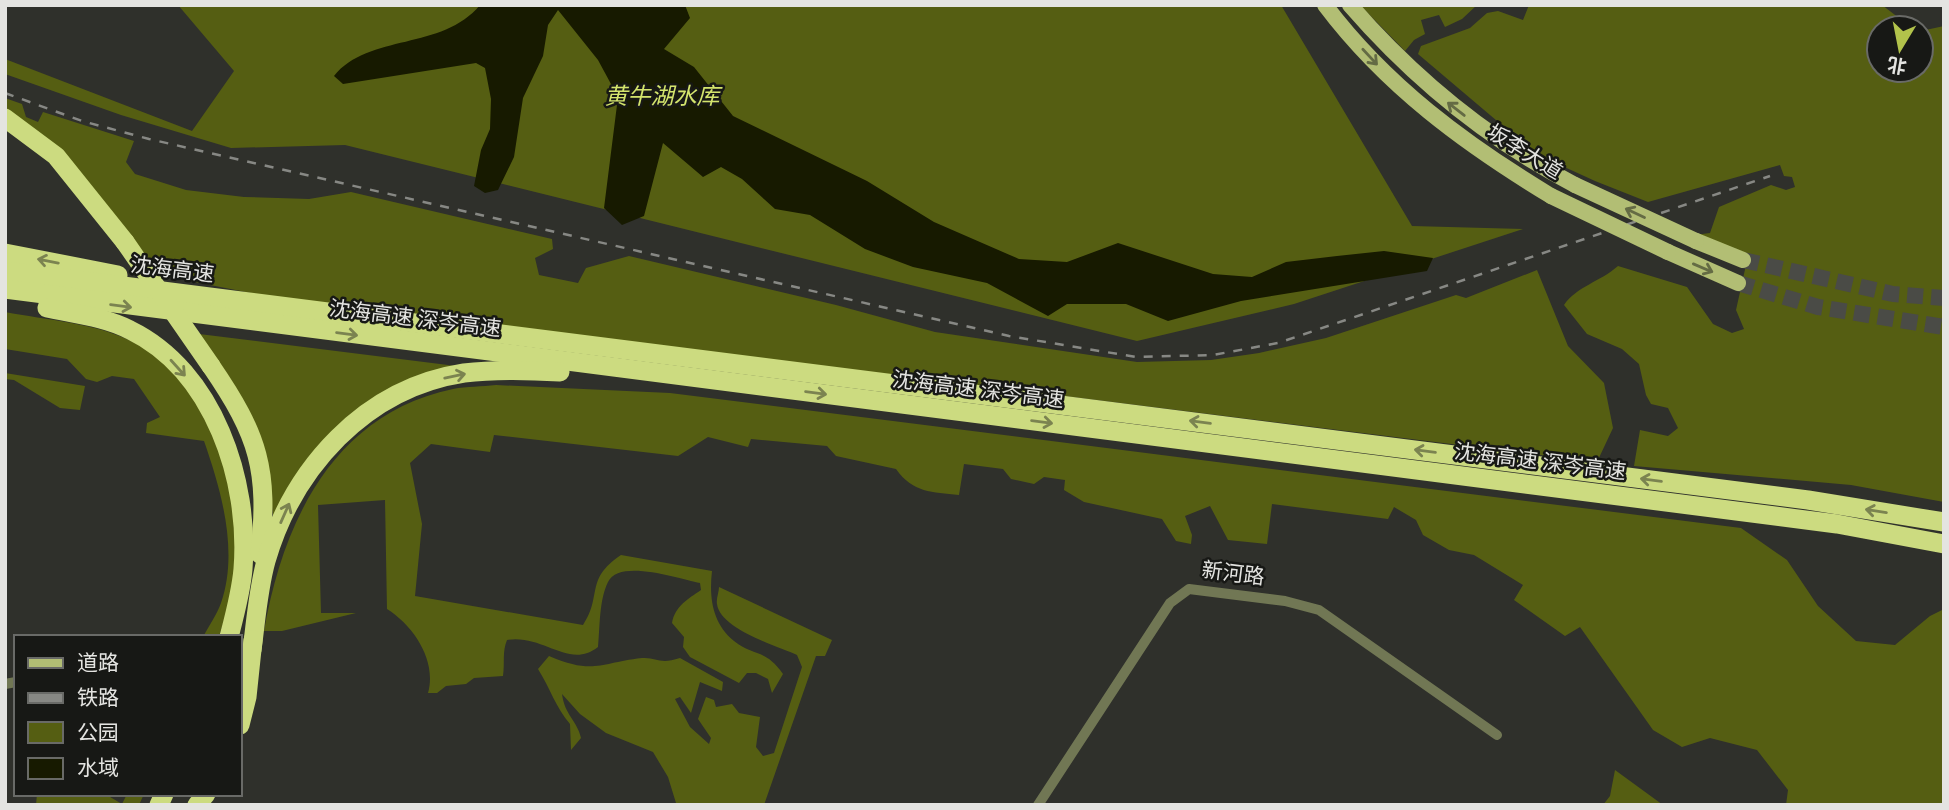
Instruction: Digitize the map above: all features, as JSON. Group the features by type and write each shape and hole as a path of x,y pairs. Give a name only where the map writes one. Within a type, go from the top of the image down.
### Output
{"highway":[{"path":"5,118 56,156 242,411 252,434 262,474 265,516 247,697 242,717"},
{"path":"5,127 51,162 120,242"},
{"path":"5,253 332,315"},
{"name":"沈海高速","path":"5,271 332,315"},
{"name":"沈海高速 深岑高速","path":"5,289 1837,524 1944,544"},
{"path":"5,298 95,318 130,330 169,358 201,397 224,442 242,510 243,566 230,635"},
{"name":"沈海高速 深岑高速","path":"332,315 1808,500 1944,522"},
{"path":"206,365 240,425 250,453 256,487 257,515 247,587 231,635"},
{"path":"252,650 266,561 292,497 314,463 349,426 395,397 441,379 489,371 583,373 789,390"}],"main road":[{"name":"坂李大道","path":"1325,5 1391,80 1477,150 1551,196 1738,283"},
{"name":"坂李大道","path":"1350,5 1436,94 1502,143 1575,186 1743,260"}],"street":[{"name":"新河路","path":"1038,805 1170,603 1189,589 1285,601 1319,610 1339,621 1497,735"}],"green space":[{"path":"178,5 1281,5 1412,226 1523,229 1294,304 1137,341 345,145 231,148 121,115 5,74 5,59 192,131 234,71"},
{"path":"1360,5 1477,5 1462,19 1445,27 1439,15 1421,20 1425,34 1414,40 1405,51"},
{"path":"1529,5 1882,5 1894,14 1865,14 1865,84 1935,84 1935,28 1944,26 1944,502 1851,485 1634,466 1640,430 1668,436 1678,428 1668,408 1651,404 1646,395 1639,364 1622,349 1587,334 1564,305 1575,293 1618,266 1687,287 1713,324 1732,333 1744,329 1736,310 1748,256 1694,235 1710,233 1719,207 1771,185 1786,190 1795,187 1792,177 1784,176 1780,165 1648,202 1536,154 1418,54 1421,46 1470,28 1487,13 1498,11 1523,20"},
{"path":"5,98 22,104 26,117 38,122 43,112 134,141 126,162 135,174 186,190 244,197 309,199 351,192 552,239 553,249 535,258 539,275 578,283 586,268 629,256 836,305 935,332 1137,362 1211,360 1259,353 1326,338 1456,295 1466,298 1537,270 1568,346 1604,383 1613,428 1597,462 282,299 149,273 96,198 5,115"},
{"path":"5,312 72,323 105,331 135,343 159,359 180,380 198,405 212,432 223,460 236,519 237,570 220,635 204,635 221,603 226,583 228,542 222,500 204,441 146,433 147,423 160,417 134,379 112,376 97,382 86,379 67,359 5,349"},
{"path":"191,333 472,368 379,400 274,524 267,463"},
{"path":"5,373 85,386 80,410 60,408 14,380 5,379"},
{"path":"496,385 670,393 1741,528 1787,560 1818,606 1856,641 1895,645 1930,616 1944,609 1944,805 1786,805 1788,790 1757,750 1710,738 1682,747 1653,730 1580,627 1565,636 1514,600 1523,585 1474,555 1449,550 1423,535 1416,520 1394,507 1388,519 1272,504 1267,544 1228,540 1210,506 1185,516 1192,535 1191,544 1176,541 1162,519 1084,502 1064,490 1065,480 1044,477 1034,484 1011,479 1003,469 964,464 959,495 940,493 916,487 896,469 836,456 827,446 751,439 748,447 708,437 678,456 494,435 490,452 431,444 410,463 422,524 415,596 583,625 602,572 621,555 712,571 712,600 721,626 734,641 771,660 783,674 772,693 768,679 756,673 747,673 739,683 690,657 683,647 684,637 672,623 683,604 701,590 700,583 651,572 624,571 614,575 605,589 598,647 577,655 533,642 507,640 503,676 474,678 466,684 446,686 437,693 428,693 429,669 421,645 406,625 387,609 385,500 318,505 321,613 356,613 282,631 264,631 285,551 301,513 321,478 345,448 376,422 411,402 453,389"},
{"path":"719,587 832,640 825,656 816,656 764,805 669,805 676,803 668,777 653,752 606,733 580,714 562,694 581,738 571,750 570,724 538,669 549,656 587,666 642,658 667,661 680,658 723,682 722,691 700,682 691,713 680,697 675,699 690,727 709,744 711,738 698,719 706,697 714,700 716,707 732,704 739,713 760,717 756,747 763,756 774,753 802,667 797,655 751,636 728,621 720,613 717,604"},
{"path":"1615,770 1663,805 1603,805 1610,796"},
{"path":"37,796 108,796 122,804 126,796 143,796 139,805 36,805"}],"water":[{"name":"黄牛湖水库","path":"480,5 685,5 690,18 664,49 694,67 733,116 867,181 934,222 1019,259 1067,262 1118,243 1213,274 1252,277 1286,262 1384,251 1433,258 1427,271 1241,301 1168,321 1126,304 1067,304 1048,316 987,283 913,267 865,249 810,215 775,209 742,179 721,167 703,177 663,143 644,216 622,225 604,208 618,97 598,60 558,10 548,25 543,56 523,98 514,157 498,190 485,193 474,186 481,150 490,129 491,99 485,68 476,63 343,84 334,76 349,62 366,53 446,29 464,19"}],"tunnel":[{"path":"1743,260 1893,294 1944,298"},
{"path":"1738,283 1818,307 1944,327"}],"railway":[{"path":"5,93 82,121 149,139 1009,336 1136,357 1213,355 1278,343 1770,176"}]}
